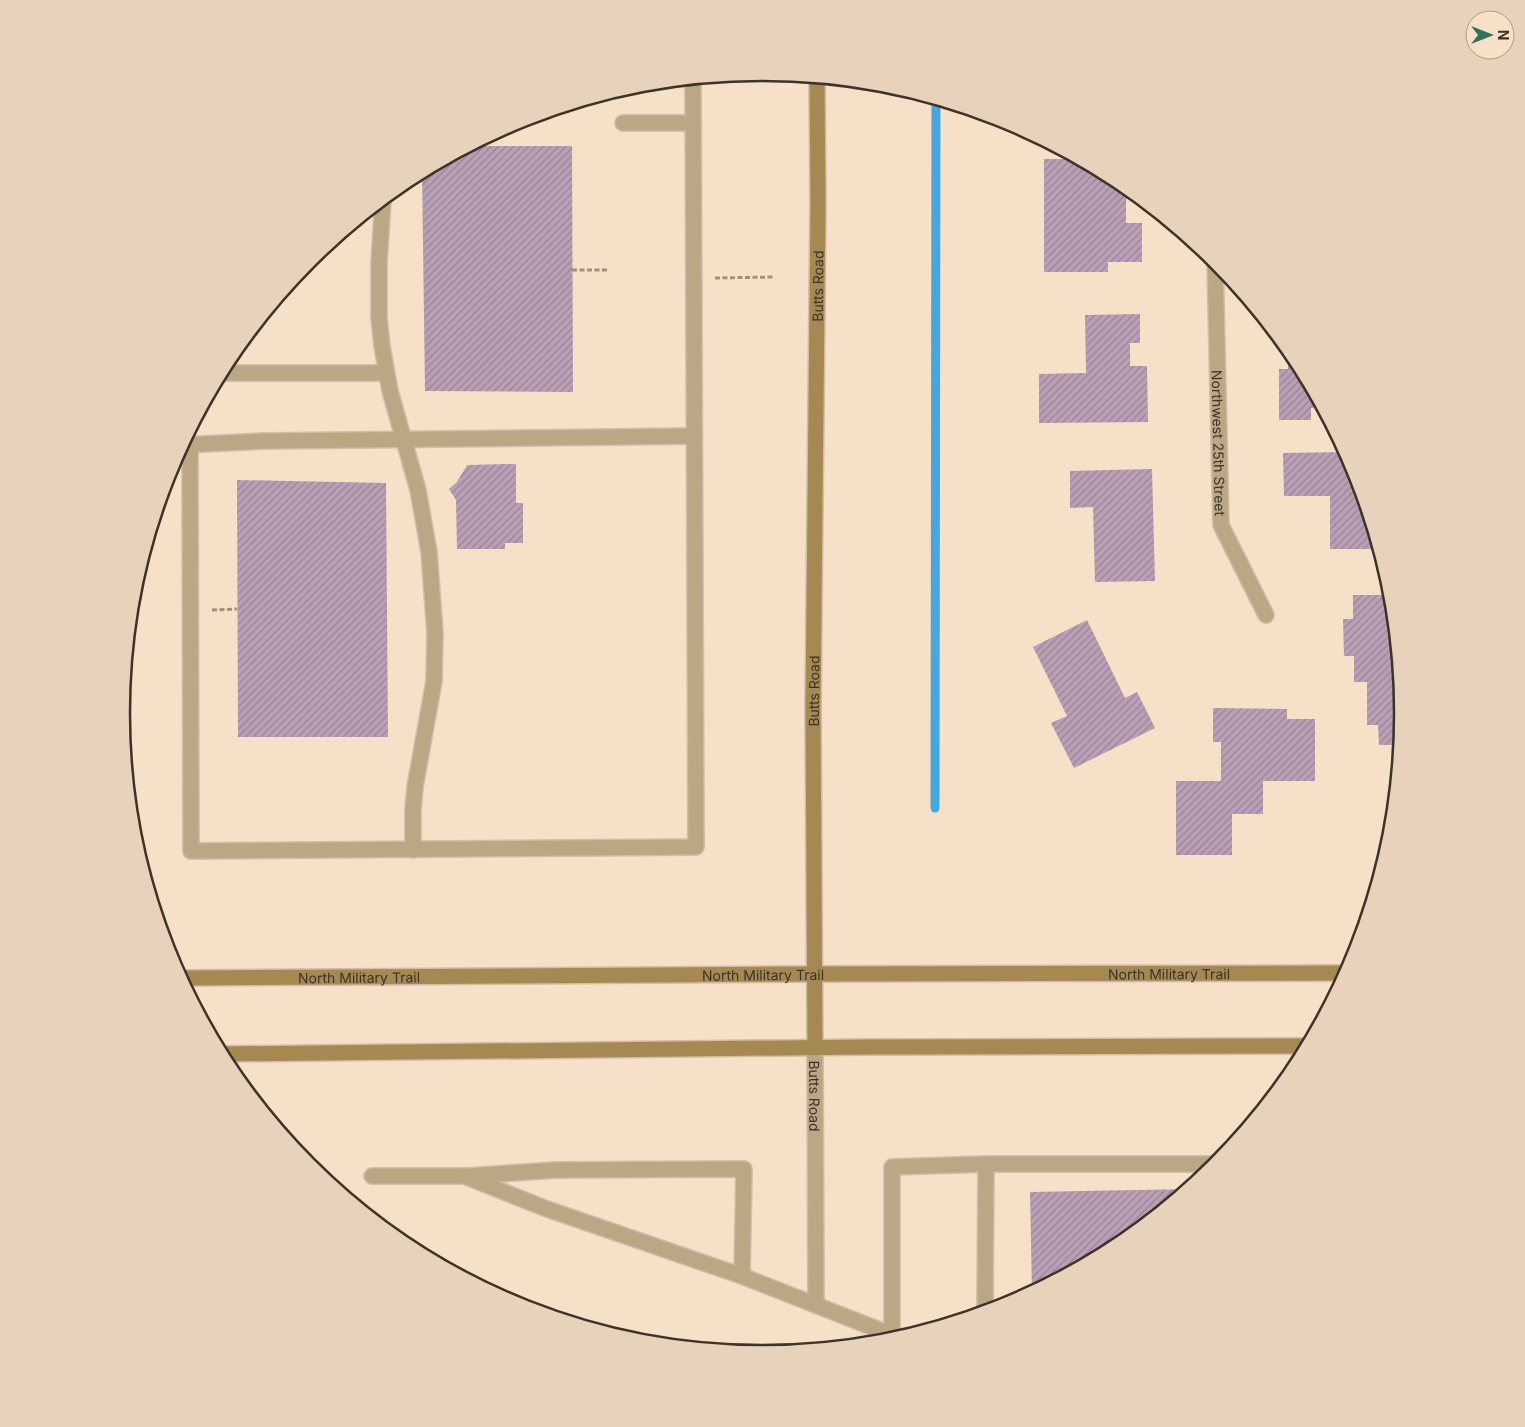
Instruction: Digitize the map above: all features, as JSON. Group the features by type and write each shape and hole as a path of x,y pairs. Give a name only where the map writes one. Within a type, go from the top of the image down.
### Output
{"main road":[{"name":"Butts Road","path":"815,1047 813,698 818,204 817,84"},
{"name":"North Military Trail","path":"188,978 1339,973"},
{"path":"230,1054 815,1047 1300,1046"}],"street":[{"path":"186,454 191,851 696,848 693,86"},
{"path":"623,124 693,124"},
{"path":"382,209 379,318 386,373 418,490 429,552 435,633 434,681 415,787 413,850"},
{"name":"Northwest 25th Street","path":"1215,272 1221,525 1266,615"},
{"path":"230,373 386,373"},
{"path":"190,445 264,441 694,436"},
{"name":"Butts Road","path":"815,1047 816,1305"},
{"path":"985,1305 986,1164"},
{"path":"896,1332 892,1166 1207,1164"},
{"path":"372,1176 464,1176 556,1170 744,1169 742,1276"},
{"path":"464,1176 546,1209 742,1276 888,1334"}],"path":[{"path":"572,270 608,270"},
{"path":"707,278 774,278"}],"building":[{"path":"483,146 572,146 573,392 425,391 422,181"},
{"path":"1044,159 1066,159 1129,199 1126,199 1126,223 1142,223 1142,262 1108,262 1108,272 1044,272"},
{"path":"1140,314 1140,343 1130,343 1130,366 1147,366 1148,422 1039,423 1039,374 1086,373 1085,315"},
{"path":"1288,362 1316,408 1311,408 1311,420 1279,420 1279,369 1288,369"},
{"path":"1338,452 1361,510 1373,549 1330,549 1330,496 1284,496 1283,453"},
{"path":"516,464 516,503 523,503 523,543 505,543 505,549 457,549 456,500 449,489 457,482 467,465"},
{"path":"1152,469 1155,581 1095,582 1093,507 1070,508 1070,471"},
{"path":"237,480 386,483 388,737 238,737"},
{"path":"1353,595 1384,595 1393,672 1395,714 1393,745 1379,745 1378,725 1367,725 1367,682 1354,682 1354,656 1344,656 1343,619 1353,619"},
{"path":"1087,620 1125,698 1137,692 1155,728 1074,768 1051,723 1067,716 1033,647"},
{"path":"1213,708 1287,709 1287,719 1315,719 1315,781 1263,781 1263,814 1232,814 1232,855 1176,855 1176,781 1221,781 1221,742 1213,742"},
{"path":"1179,1189 1114,1239 1079,1261 1032,1286 1030,1192"}],"waterway":[{"path":"935,808 936,106"}]}
